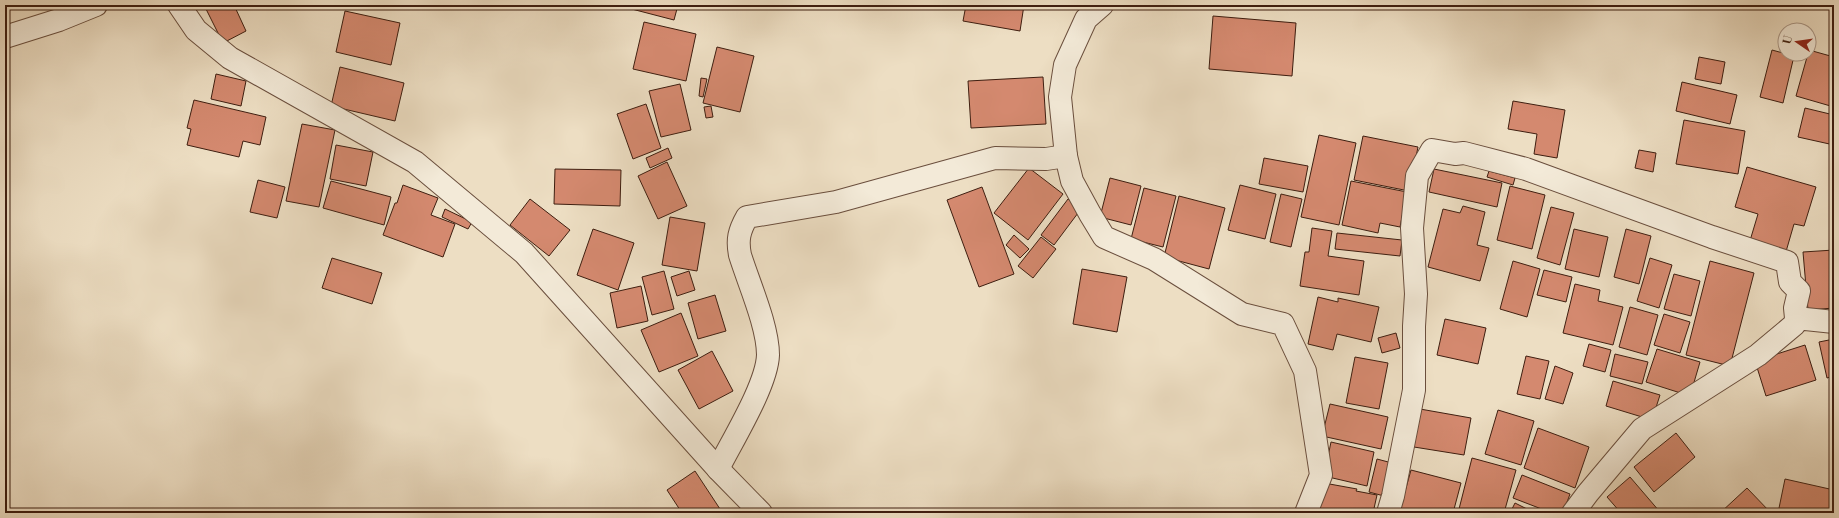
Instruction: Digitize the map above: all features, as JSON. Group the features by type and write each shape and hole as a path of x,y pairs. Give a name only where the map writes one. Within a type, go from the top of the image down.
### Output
{"street":[{"path":"5,37 60,20 96,5"},
{"path":"179,5 196,30 230,58 416,162 524,253 718,469 761,513"},
{"path":"1102,5 1086,20 1065,65 1060,97 1066,156 1072,181 1104,236 1154,259 1242,314 1283,324 1305,370 1321,475 1306,513"},
{"path":"1388,513 1393,496 1414,390 1414,326 1416,294 1412,228 1417,176 1432,150 1455,154 1464,153 1526,170 1712,237 1787,262 1790,282 1799,292 1795,308 1795,324 1758,355 1642,429 1588,492 1573,513"},
{"path":"718,469 755,398 768,356 766,339 737,241 740,229 747,217 836,202 995,158 1046,159 1066,156"},
{"path":"1796,318 1834,322"}],"building":[{"path":"204,5 234,5 246,31 223,43"},
{"path":"625,5 678,5 674,20 624,7"},
{"path":"966,5 1024,5 1020,31 963,21"},
{"path":"345,11 400,23 391,65 336,52"},
{"path":"1213,16 1296,23 1292,76 1209,69"},
{"path":"644,22 696,34 686,81 633,69"},
{"path":"717,47 754,56 740,112 703,103"},
{"path":"1772,50 1777,51 1777,62 1793,62 1783,103 1760,97"},
{"path":"1817,52 1834,57 1834,107 1796,96 1806,62 1817,62"},
{"path":"1699,57 1725,62 1721,84 1695,79"},
{"path":"340,67 404,83 395,121 331,106"},
{"path":"216,74 246,81 241,106 211,99"},
{"path":"1043,77 1046,124 971,128 968,81"},
{"path":"701,78 707,79 703,97 699,96"},
{"path":"1682,82 1737,95 1730,124 1676,111"},
{"path":"680,84 691,130 661,137 649,91"},
{"path":"194,100 266,117 260,145 243,141 239,157 187,145 191,129 187,128"},
{"path":"1513,101 1565,110 1557,158 1534,154 1537,134 1508,129"},
{"path":"646,104 661,148 633,159 617,114"},
{"path":"711,106 713,117 706,118 704,107"},
{"path":"1805,108 1834,115 1834,145 1798,137"},
{"path":"1684,120 1745,131 1738,174 1676,164"},
{"path":"302,124 335,130 319,207 286,201"},
{"path":"1319,135 1356,143 1339,225 1301,217"},
{"path":"1363,136 1418,147 1409,191 1354,180"},
{"path":"336,145 373,152 366,186 330,179"},
{"path":"668,148 672,158 650,168 646,158"},
{"path":"1639,150 1656,153 1653,172 1635,168"},
{"path":"1264,158 1308,166 1303,192 1259,184"},
{"path":"667,162 687,206 658,219 638,176"},
{"path":"1747,167 1816,187 1804,226 1794,224 1785,255 1749,244 1758,214 1735,207"},
{"path":"1029,168 1063,194 1028,240 994,213"},
{"path":"555,169 621,170 620,206 554,204"},
{"path":"1434,169 1502,183 1497,207 1429,192"},
{"path":"1489,171 1515,178 1513,185 1487,177"},
{"path":"1110,178 1141,186 1131,225 1100,217"},
{"path":"258,180 285,187 277,218 250,212"},
{"path":"331,181 391,197 384,225 323,208"},
{"path":"1351,181 1407,192 1400,227 1380,223 1378,233 1342,225"},
{"path":"403,185 438,198 431,215 455,224 443,257 383,235"},
{"path":"1240,185 1276,194 1265,239 1228,230"},
{"path":"1510,186 1545,195 1532,249 1497,240"},
{"path":"982,187 1014,274 979,287 947,200"},
{"path":"1144,188 1176,196 1163,247 1131,239"},
{"path":"1281,194 1302,199 1291,247 1270,242"},
{"path":"1179,196 1225,208 1209,269 1164,257"},
{"path":"530,199 570,230 549,256 510,225"},
{"path":"1068,199 1081,209 1054,245 1041,235"},
{"path":"1463,206 1485,212 1477,245 1489,248 1480,281 1428,267 1443,209 1460,213"},
{"path":"1551,207 1574,213 1560,265 1537,258"},
{"path":"445,209 472,222 468,229 442,217"},
{"path":"670,217 705,223 697,271 662,265"},
{"path":"1312,228 1332,231 1328,256 1364,261 1359,295 1300,286 1305,252 1309,252"},
{"path":"593,229 634,243 618,290 577,275"},
{"path":"1574,229 1608,237 1599,277 1565,269"},
{"path":"1626,229 1651,236 1639,284 1614,277"},
{"path":"1337,233 1402,240 1400,256 1335,249"},
{"path":"1014,235 1029,249 1020,258 1006,245"},
{"path":"1041,237 1056,249 1033,278 1018,266"},
{"path":"1834,250 1834,308 1808,310 1803,252"},
{"path":"332,258 382,273 372,304 322,288"},
{"path":"1650,258 1672,265 1659,308 1637,301"},
{"path":"1513,261 1540,269 1527,317 1500,309"},
{"path":"1710,261 1754,273 1730,366 1686,355"},
{"path":"1082,269 1127,277 1117,332 1073,324"},
{"path":"1544,270 1572,277 1566,302 1537,295"},
{"path":"664,271 674,309 652,315 642,277"},
{"path":"689,271 695,290 677,296 671,277"},
{"path":"1674,274 1700,281 1691,316 1664,309"},
{"path":"1575,284 1600,290 1598,301 1623,307 1613,345 1563,333"},
{"path":"641,286 648,321 617,328 610,293"},
{"path":"715,295 726,331 698,339 688,303"},
{"path":"1318,297 1338,302 1338,298 1379,307 1371,342 1337,334 1333,350 1308,344"},
{"path":"1630,307 1658,315 1647,355 1619,347"},
{"path":"681,313 698,356 659,372 641,330"},
{"path":"1664,314 1690,322 1680,353 1654,345"},
{"path":"1445,319 1486,328 1478,364 1437,355"},
{"path":"1396,333 1400,348 1382,353 1378,338"},
{"path":"1834,339 1834,376 1827,378 1819,342"},
{"path":"1589,344 1611,350 1605,372 1583,366"},
{"path":"1805,345 1816,380 1766,396 1755,361"},
{"path":"1657,349 1700,362 1690,396 1646,382"},
{"path":"712,351 733,391 699,409 678,370"},
{"path":"1615,354 1648,362 1642,384 1610,376"},
{"path":"1526,356 1549,361 1540,399 1517,394"},
{"path":"1355,357 1388,363 1379,409 1346,403"},
{"path":"1555,366 1573,373 1563,404 1545,399"},
{"path":"1613,381 1660,395 1652,420 1606,406"},
{"path":"1330,404 1388,417 1381,449 1322,436"},
{"path":"1420,409 1471,418 1464,455 1414,447"},
{"path":"1498,410 1534,421 1521,465 1485,454"},
{"path":"1538,428 1589,447 1575,488 1524,468"},
{"path":"1676,433 1695,457 1654,492 1634,467"},
{"path":"1331,442 1374,452 1367,486 1324,476"},
{"path":"1472,458 1516,470 1504,513 1458,513"},
{"path":"1377,459 1392,463 1384,496 1369,492"},
{"path":"1411,470 1461,483 1453,513 1399,513"},
{"path":"695,471 720,509 714,513 682,513 667,490"},
{"path":"1522,475 1570,494 1563,513 1552,513 1513,498"},
{"path":"1630,477 1660,512 1621,513 1607,497"},
{"path":"1785,479 1834,490 1834,513 1778,513"},
{"path":"1324,483 1357,489 1356,491 1377,495 1373,513 1318,513"},
{"path":"1747,488 1771,513 1720,513"},
{"path":"1515,503 1535,513 1510,513"}]}
